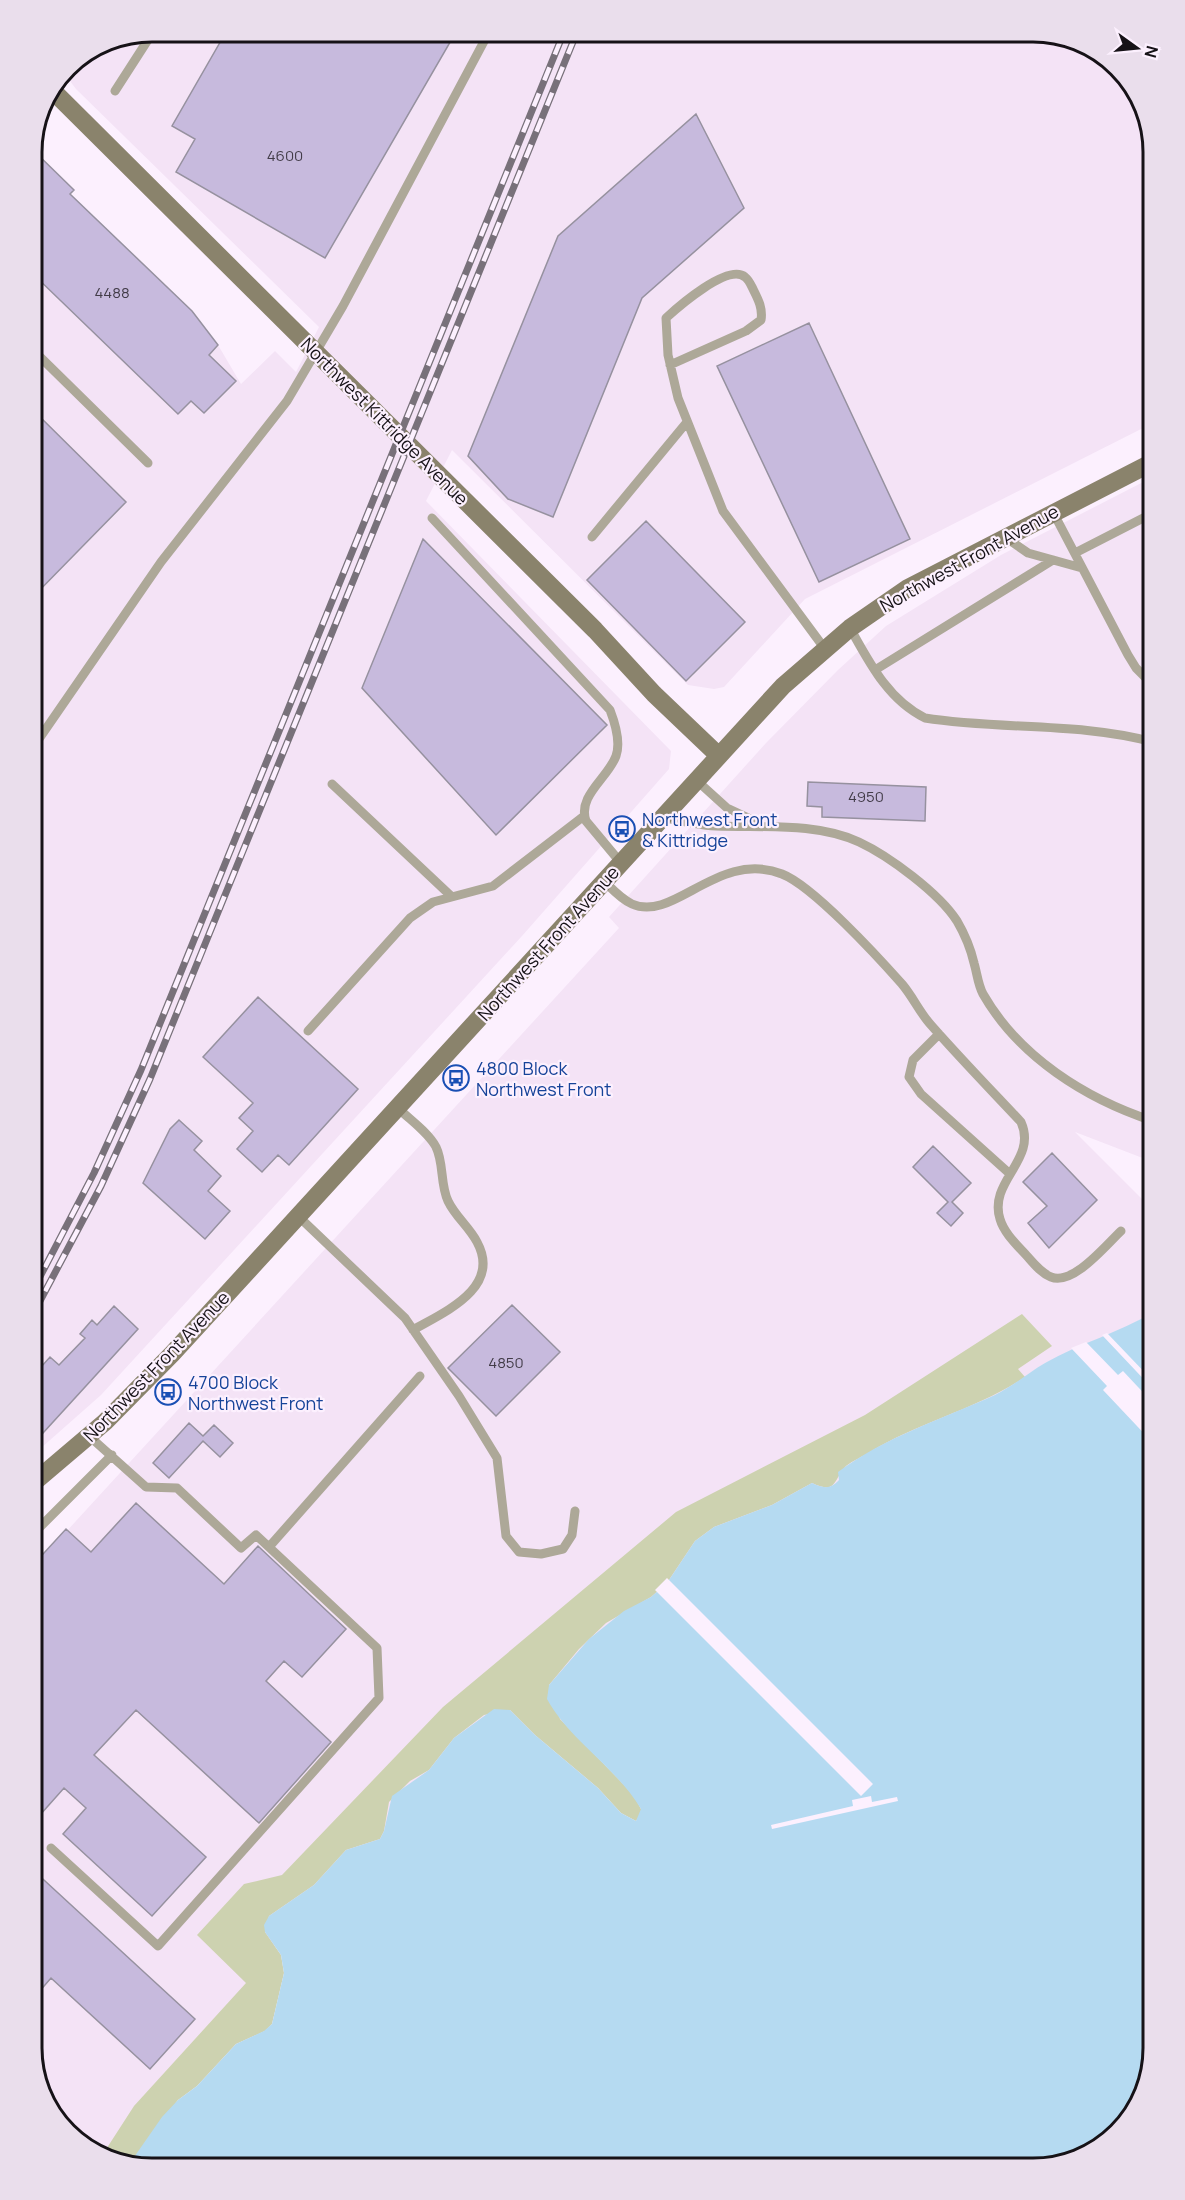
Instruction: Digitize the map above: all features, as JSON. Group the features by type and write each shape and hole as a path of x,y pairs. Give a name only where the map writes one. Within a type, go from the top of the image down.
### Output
{"main road":[{"name":"Northwest Kittridge Avenue","path":"58,96 595,630 654,694 718,755"},
{"name":"Northwest Front Avenue","path":"42,1476 89,1436 166,1361 761,707 850,628 908,588 1005,536 1143,467"}],"lane":[{"path":"115,91 147,42"},
{"path":"42,735 161,562 287,401 343,306 484,42"},
{"path":"669,365 746,331 761,320 760,303 746,278 740,275 729,276 695,292 666,318 669,365 687,422 723,511 825,649"},
{"path":"42,359 148,463"},
{"path":"592,537 687,422"},
{"path":"1053,512 1128,655 1143,675"},
{"path":"432,518 610,710 615,725 616,757 586,800 584,816 585,821 621,862"},
{"path":"1075,553 1143,519"},
{"path":"1005,536 1021,550 1082,568"},
{"path":"875,670 1053,560"},
{"path":"850,628 893,696 907,710 924,718 1073,729 1127,735 1143,739"},
{"path":"696,780 727,808 746,819 771,826"},
{"path":"332,784 451,896"},
{"path":"308,1031 410,918 433,902 493,885 584,816"},
{"path":"661,817 715,826 799,827 856,841 889,858 918,882 956,921 974,960 982,992 1034,1056 1068,1081 1094,1096 1143,1116"},
{"path":"604,881 631,904 648,908 671,902 703,883 737,870 768,870 791,878 813,895 903,985 939,1034 1021,1122 1026,1133 1022,1158 1010,1174 997,1203 1000,1221 1025,1254 1053,1278 1064,1278 1075,1273 1121,1231"},
{"path":"939,1034 913,1059 909,1077 921,1094 1010,1174"},
{"path":"398,1108 437,1148 442,1186 449,1203 471,1231 484,1263 479,1282 469,1296 413,1330"},
{"path":"298,1216 405,1318 459,1395 497,1458 506,1536 519,1552 541,1554 563,1549 572,1535 575,1511"},
{"path":"269,1547 420,1376"},
{"path":"51,1848 158,1946 380,1698 378,1648 256,1535 241,1548 177,1488 146,1487 89,1436"},
{"path":"42,1525 112,1455"}],"shaded area":[{"path":"145,42 1040,42 1082,53 1105,69 1107,78 1114,78 1128,97 1135,110 1141,131 1143,152 1143,428 805,599 724,687 714,689 688,685 452,450 426,501 671,751 669,769 522,936 101,1395 42,1447 42,159 74,190 70,194 192,311 218,345 241,384 275,351 296,372 319,327 76,89 69,80 74,74 110,50"},
{"path":"1143,482 1143,1158 1075,1132 1143,1200 1143,1318 1126,1328 1045,1363 1013,1385 275,1944 134,2156 110,2150 97,2143 74,2126 57,2103 50,2090 43,2062 42,1558 619,928 609,917 766,743 838,670 886,626 1001,555"}],"green space":[{"path":"1022,1314 1052,1346 1018,1369 1025,1377 988,1398 908,1432 855,1460 846,1466 830,1487 812,1483 772,1505 714,1527 695,1541 667,1583 651,1597 606,1623 579,1649 549,1685 560,1719 633,1794 641,1809 641,1814 636,1821 621,1813 598,1788 535,1735 510,1710 484,1715 454,1738 429,1770 410,1781 389,1802 384,1831 380,1839 346,1850 314,1885 269,1916 265,1932 281,1955 284,1973 272,2024 265,2031 236,2044 197,2086 178,2100 135,2157 107,2148 134,2106 246,1983 197,1935 244,1884 282,1875 443,1707 676,1512 865,1415"}],"water":[{"path":"1143,1317 1143,2048 1139,2076 1132,2097 1111,2126 1075,2150 1054,2156 1033,2158 135,2157 162,2117 178,2100 197,2086 236,2044 264,2031 272,2024 284,1973 281,1955 265,1932 264,1925 269,1916 314,1885 346,1850 380,1839 392,1796 429,1770 454,1738 494,1709 510,1710 535,1735 598,1788 621,1813 636,1821 641,1809 631,1794 568,1728 547,1699 549,1685 589,1639 624,1611 651,1597 667,1583 695,1541 714,1527 772,1505 812,1483 829,1487 839,1480 838,1472 875,1449 914,1429 995,1395 1058,1356"}],"pier":[{"path":"1107,1333 1143,1371 1143,1378 1102,1335"},
{"path":"1086,1342 1118,1375 1123,1371 1143,1392 1143,1432 1103,1390 1107,1386 1071,1348"},
{"path":"667,1578 873,1784 861,1796 655,1590"},
{"path":"871,1796 872,1802 897,1797 898,1801 772,1829 771,1825 853,1806 852,1800"}],"building":[{"path":"220,42 450,42 325,258 176,172 195,139 172,126"},
{"path":"696,114 744,208 642,298 553,517 508,499 468,456 558,236"},
{"path":"42,159 74,190 70,194 192,311 218,345 209,355 236,381 204,413 191,401 178,414 42,283"},
{"path":"809,323 910,539 819,582 717,366"},
{"path":"42,419 126,502 42,588"},
{"path":"646,521 745,622 686,681 587,580"},
{"path":"423,539 607,725 496,835 362,688"},
{"path":"808,782 926,787 925,821 822,817 822,807 807,806"},
{"path":"258,997 358,1089 289,1165 278,1155 262,1172 237,1149 253,1131 239,1118 253,1103 203,1057"},
{"path":"179,1120 202,1141 194,1150 221,1176 208,1191 230,1211 205,1239 143,1183 170,1129"},
{"path":"933,1146 971,1183 952,1202 963,1213 951,1226 937,1213 948,1202 913,1167"},
{"path":"1052,1153 1097,1200 1049,1248 1028,1223 1047,1206 1023,1182"},
{"path":"512,1305 560,1352 496,1416 448,1368"},
{"path":"114,1306 138,1329 42,1434 42,1366 50,1357 59,1365 85,1338 80,1334 92,1320 97,1325"},
{"path":"189,1423 203,1436 214,1425 233,1443 220,1457 203,1441 169,1478 153,1463"},
{"path":"136,1503 224,1584 258,1546 346,1629 302,1677 284,1661 266,1681 331,1742 259,1823 136,1710 94,1755 206,1857 152,1916 63,1834 86,1808 64,1788 42,1813 42,1555 66,1529 91,1552"},
{"path":"42,1878 195,2019 150,2069 51,1978 42,1988"}],"railway":[{"path":"42,1273 94,1173 141,1070 560,42"},
{"path":"42,1297 101,1186 150,1079 573,42"}],"place":[{"name":"Northwest Front & Kittridge","path":"622,829"},
{"name":"4800 Block Northwest Front","path":"456,1078"},
{"name":"4700 Block Northwest Front","path":"168,1392"}]}
